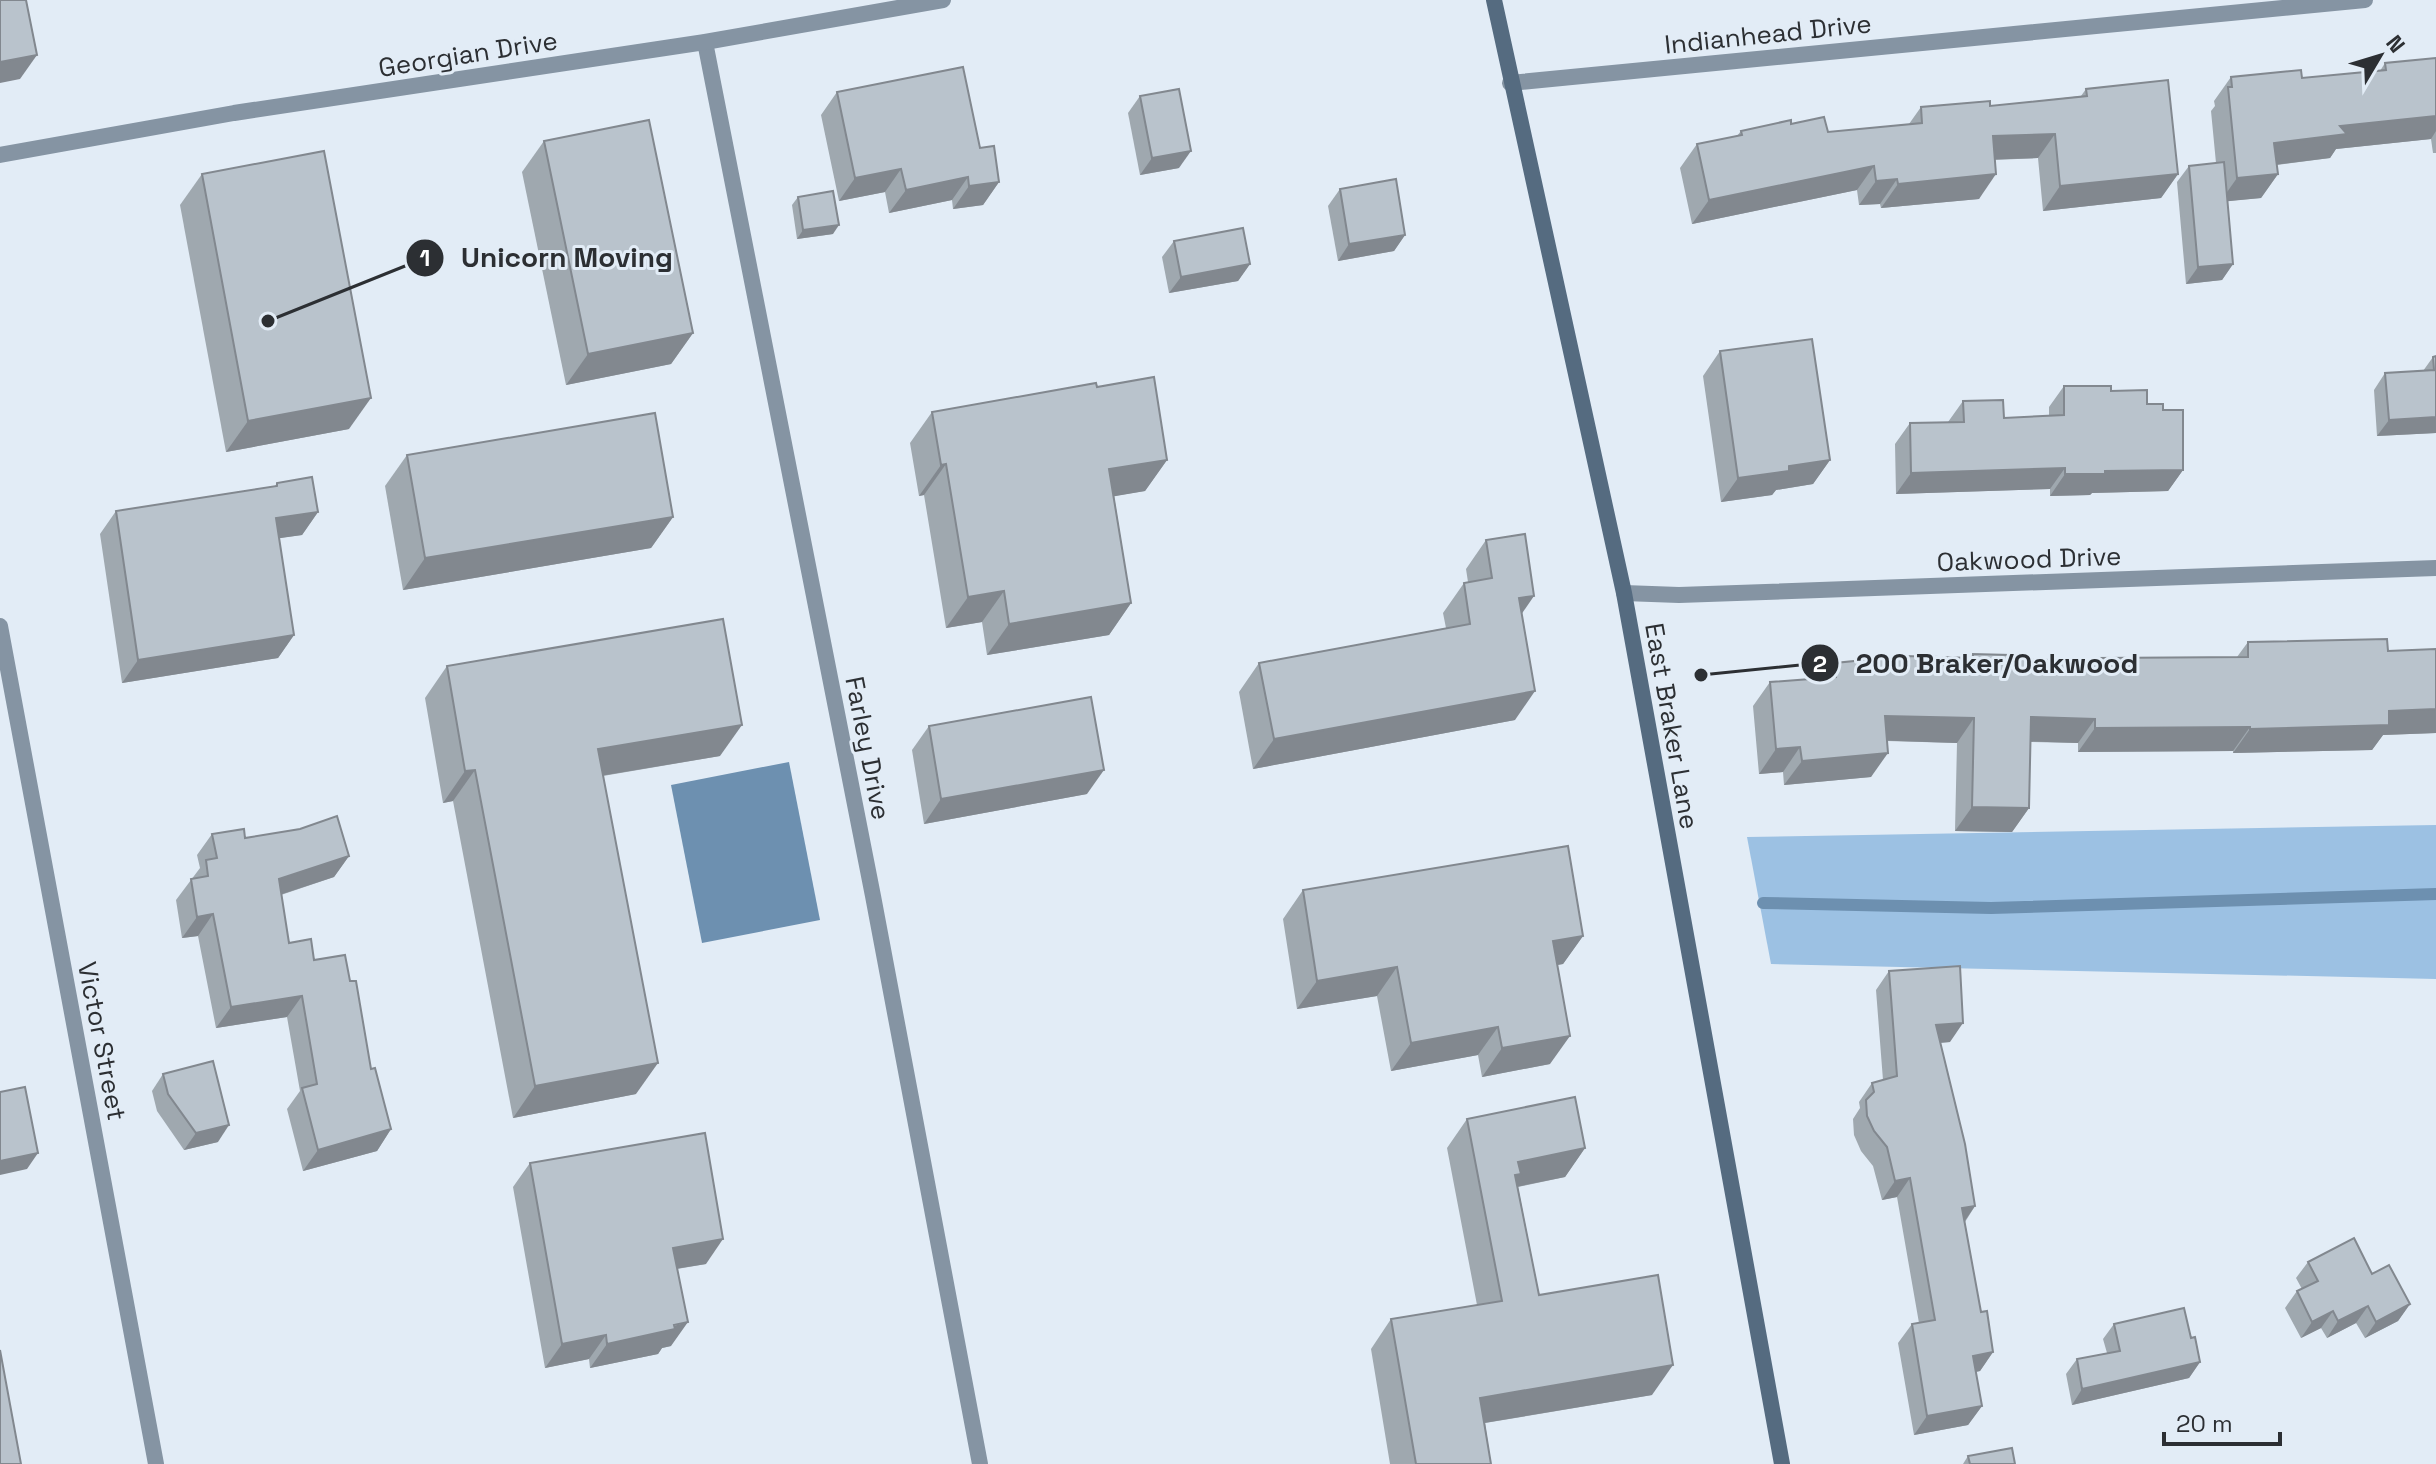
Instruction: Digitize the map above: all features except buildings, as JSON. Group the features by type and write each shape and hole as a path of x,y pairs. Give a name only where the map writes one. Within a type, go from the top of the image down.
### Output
{"main road":[{"name":"East Braker Lane","path":"1494,0 1624,593 1782,1464"}],"street":[{"name":"Georgian Drive","path":"0,155 234,113 705,42 943,0"},
{"name":"Indianhead Drive","path":"1510,83 2365,0"},
{"name":"Farley Drive","path":"705,42 873,896 980,1464"},
{"name":"Oakwood Drive","path":"1624,593 1679,595 2436,568"},
{"name":"Victor Street","path":"0,626 156,1464"}],"shaded area":[{"path":"789,762 820,920 702,943 671,785"},
{"path":"2436,825 2436,979 1771,964 1747,837"}],"waterway":[{"path":"1763,903 1991,908 2436,894"}],"place":[{"name":"Unicorn Moving","path":"268,321"},
{"name":"200 Braker/Oakwood","path":"1701,675"}]}
